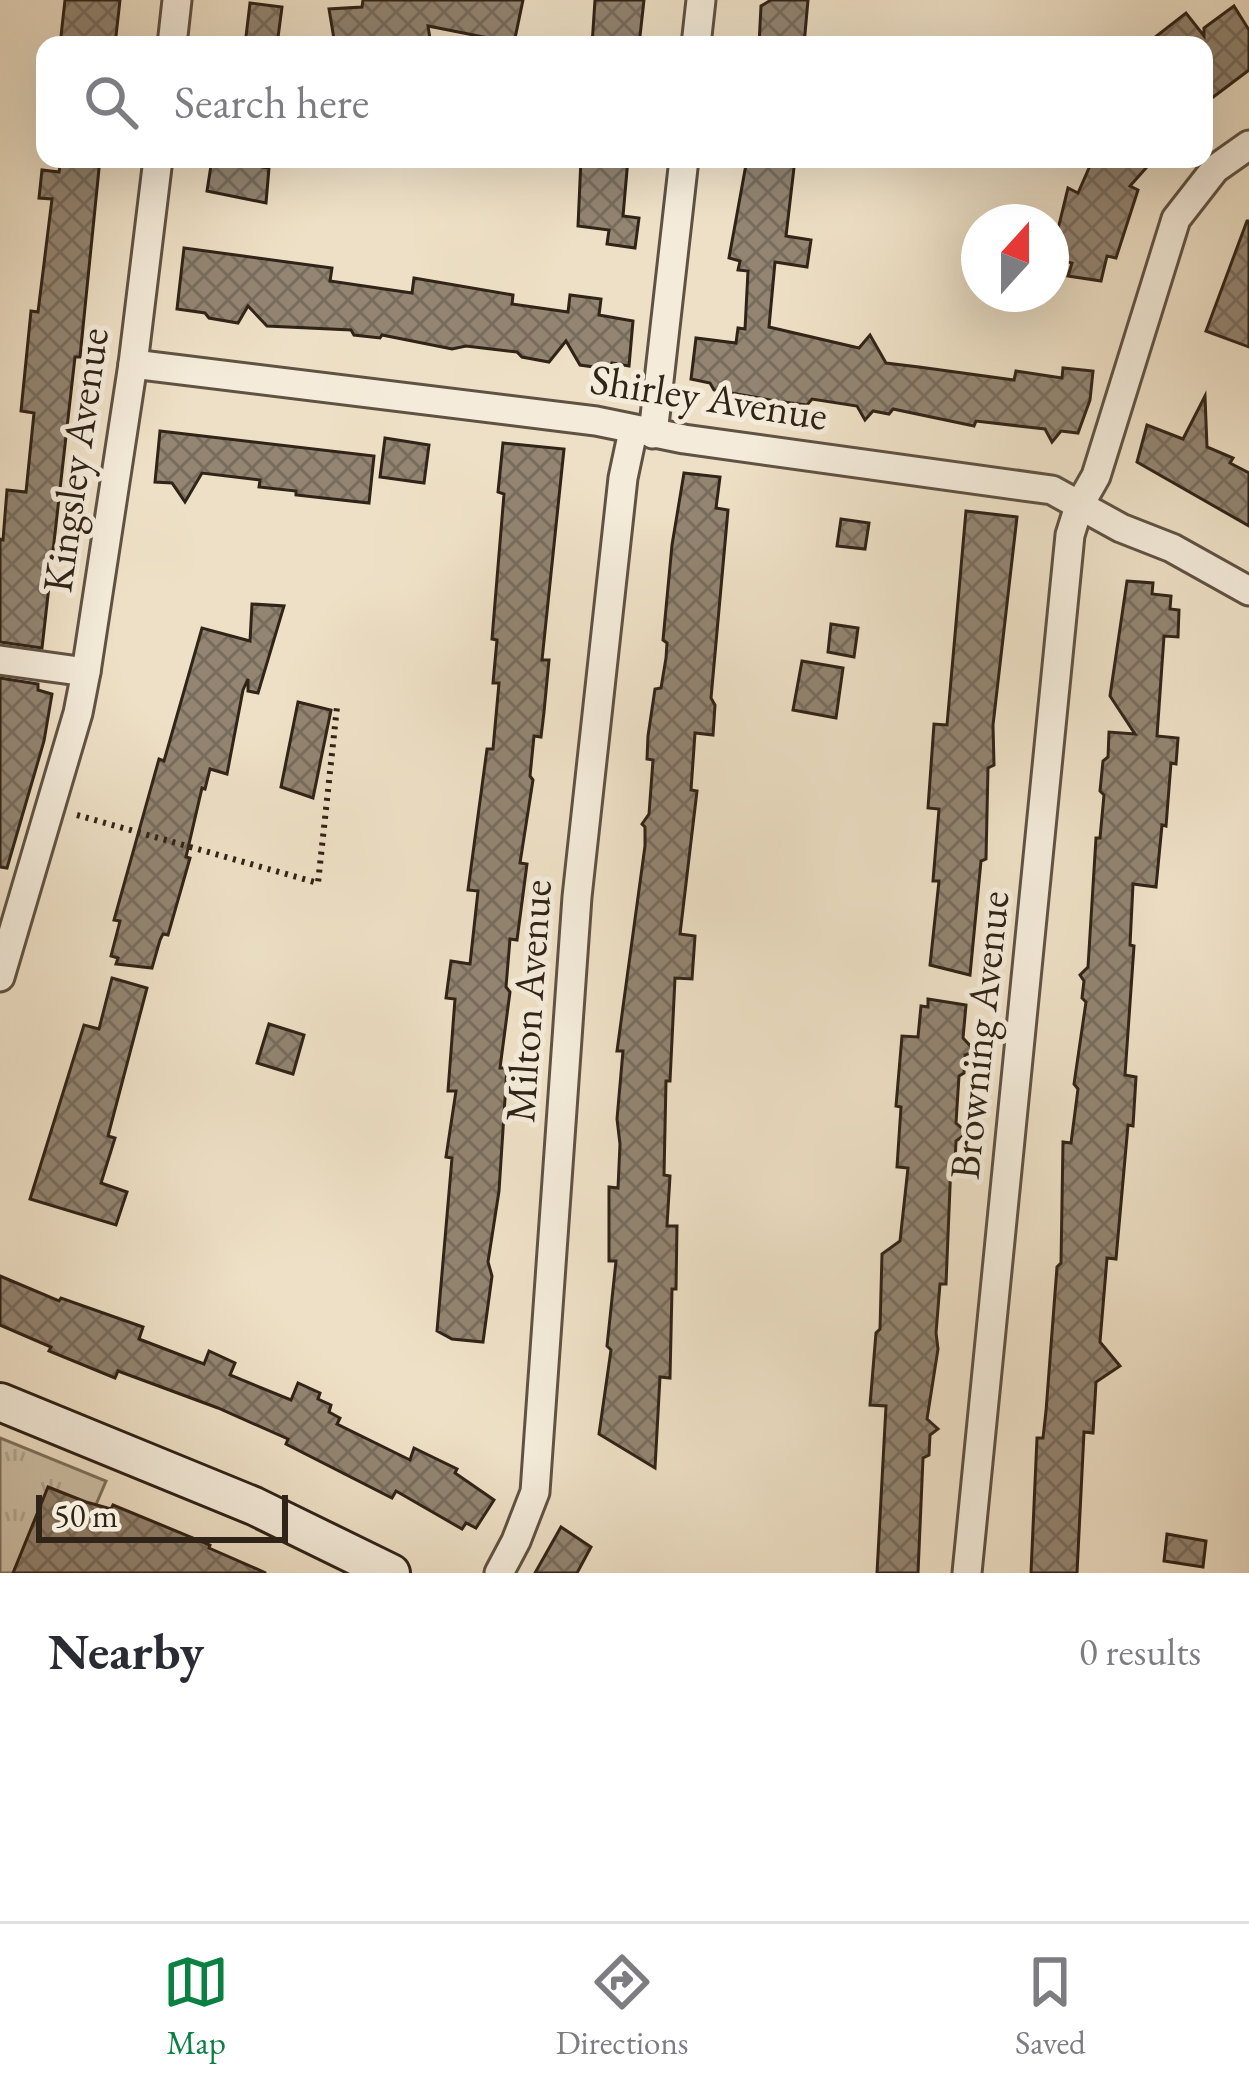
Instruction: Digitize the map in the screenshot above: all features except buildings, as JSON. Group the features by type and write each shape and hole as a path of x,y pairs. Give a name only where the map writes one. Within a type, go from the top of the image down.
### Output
{"street":[{"path":"173,36 177,0"},
{"path":"697,36 701,0"},
{"name":"Browning Avenue","path":"967,1573 1070,536 1079,506 1096,476 1176,219 1215,169 1249,145"},
{"name":"Kingsley Avenue","path":"0,977 86,672 133,364 157,168"},
{"name":"Milton Avenue","path":"499,1573 535,1492 577,897 623,478 643,432 682,168"},
{"name":"Shirley Avenue","path":"133,364 596,421 643,432 1052,490 1249,591"},
{"path":"0,660 86,672"},
{"path":"0,1402 254,1506 391,1573"}],"path":[{"path":"50,808 318,883 337,707"}],"green space":[{"path":"0,1438 106,1481 67,1573 0,1573"}]}
